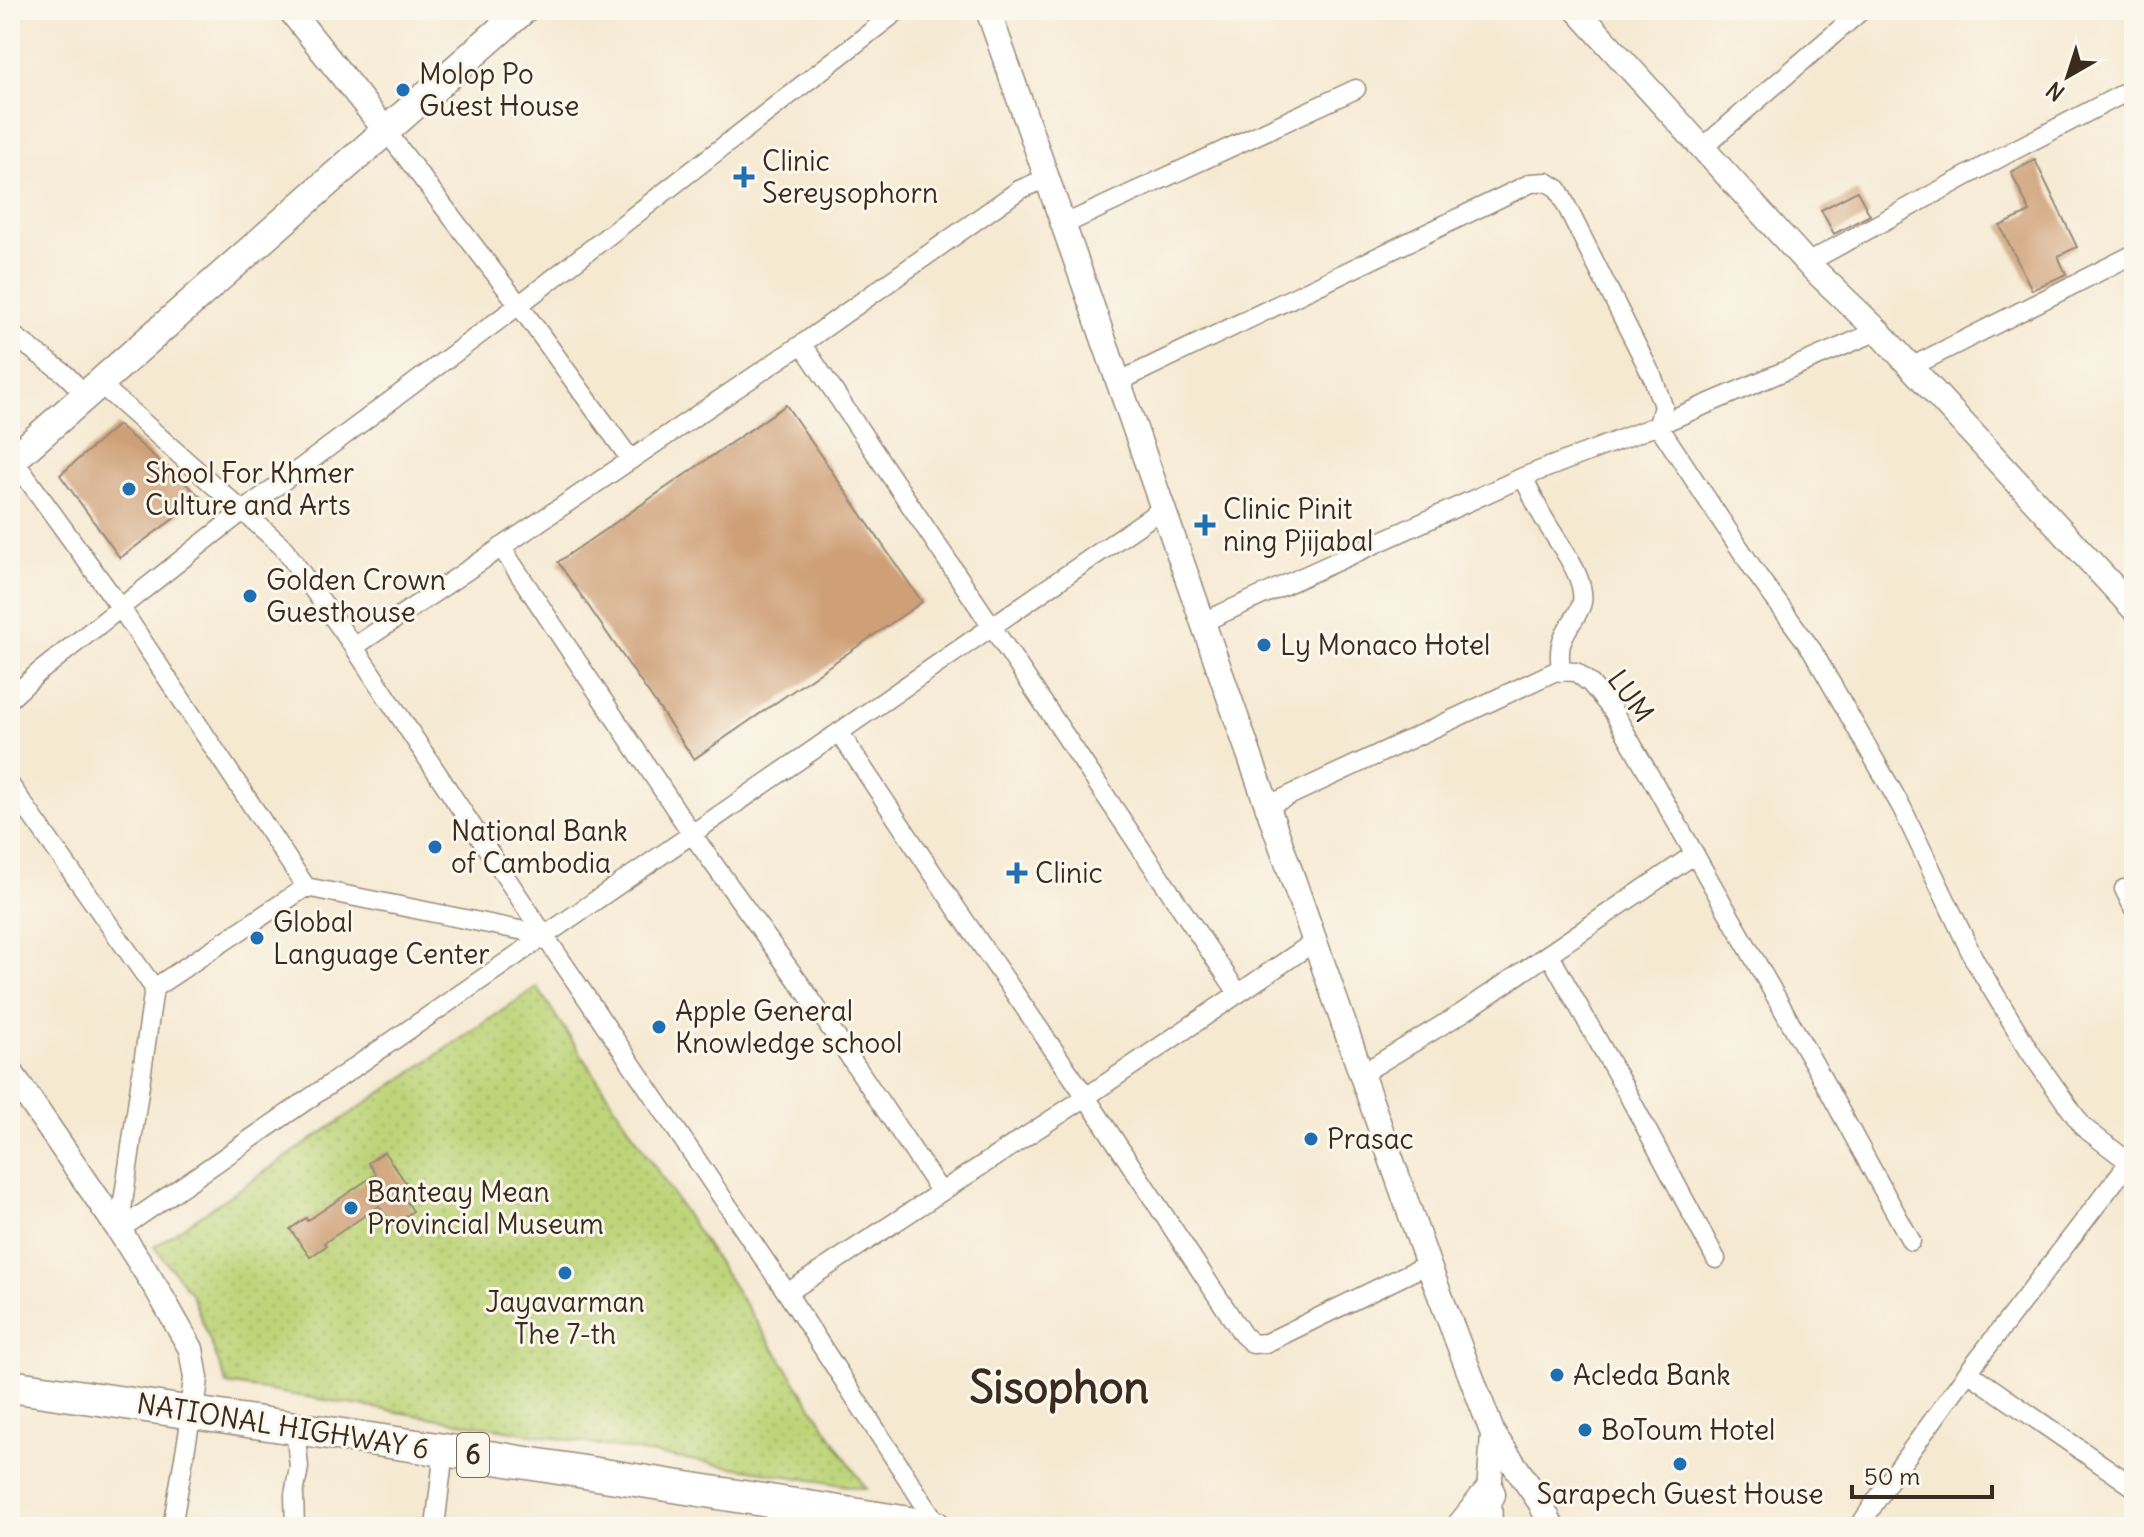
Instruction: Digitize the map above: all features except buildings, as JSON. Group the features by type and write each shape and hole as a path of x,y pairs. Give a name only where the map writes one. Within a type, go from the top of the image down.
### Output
{"highway":[{"name":"NATIONAL HIGHWAY 6","path":"10,1386 444,1450 784,1515 937,1527"},
{"path":"1463,1527 1489,1494"}],"main road":[{"path":"290,10 386,131"},
{"path":"12,460 523,10"},
{"path":"988,10 1428,1264 1493,1434 1540,1502 1552,1527"},
{"path":"1577,10 1807,263 1878,331 2134,609"},
{"path":"10,1071 119,1230 191,1349 196,1378 192,1412"},
{"path":"1490,1527 1493,1434"}],"street":[{"path":"10,699 38,673 243,511 519,305 899,10"},
{"path":"1702,148 1862,10"},
{"path":"1807,263 2134,88"},
{"path":"1063,225 1356,89"},
{"path":"386,131 519,305 631,460"},
{"path":"354,647 802,344 1019,190 1047,178"},
{"path":"1118,382 1531,183 1547,182 1558,189 1653,378 1663,406 1658,425 1758,576 1812,650 1902,808 1975,961 2030,1052 2083,1127 2132,1159 1968,1372 1859,1527"},
{"path":"1911,367 2134,254"},
{"path":"1203,622 1523,477 1658,425 1878,331"},
{"path":"10,333 64,373 92,389 283,547 354,647 544,935 787,1293 937,1527"},
{"path":"802,344 1238,993"},
{"path":"12,460 120,607 306,887 544,935"},
{"path":"1523,477 1572,565 1581,588 1582,601 1578,613 1561,637 1561,672"},
{"path":"119,1230 1162,509"},
{"path":"501,547 692,834 808,995 940,1191"},
{"name":"LUM","path":"1267,806 1556,671 1576,672 1591,684 1613,711 1911,1241"},
{"path":"839,732 1243,1335 1253,1344 1266,1343 1428,1264"},
{"path":"10,785 154,988 119,1230"},
{"path":"1361,1074 1462,1013 1695,854"},
{"path":"154,988 306,887"},
{"path":"2124,889 2134,909"},
{"path":"787,1293 1086,1097 1314,942"},
{"path":"1549,954 1716,1259"},
{"path":"1968,1372 2134,1487"},
{"path":"172,1527 192,1412"},
{"path":"295,1428 299,1467 294,1495 295,1527"},
{"path":"435,1527 444,1450"}],"green space":[{"path":"537,987 866,1489 227,1384 191,1293 154,1247"}],"place":[{"name":"Molop Po Guest House","path":"403,90"},
{"name":"Clinic Sereysophorn","path":"744,177"},
{"name":"Shool For Khmer Culture and Arts","path":"129,489"},
{"name":"Clinic Pinit ning Pjijabal","path":"1205,525"},
{"name":"Golden Crown Guesthouse","path":"250,596"},
{"name":"Ly Monaco Hotel","path":"1264,645"},
{"name":"National Bank of Cambodia","path":"435,847"},
{"name":"Clinic","path":"1017,873"},
{"name":"Global Language Center","path":"257,938"},
{"name":"Apple General Knowledge school","path":"659,1027"},
{"name":"Prasac","path":"1311,1139"},
{"name":"Banteay Mean Provincial Museum","path":"351,1208"},
{"name":"Jayavarman The 7-th","path":"565,1273"},
{"name":"Acleda Bank","path":"1557,1375"},
{"name":"BoToum Hotel","path":"1585,1430"},
{"name":"Sarapech Guest House","path":"1680,1464"}],"district":[{"name":"Sisophon","path":"1059,1388"}]}
